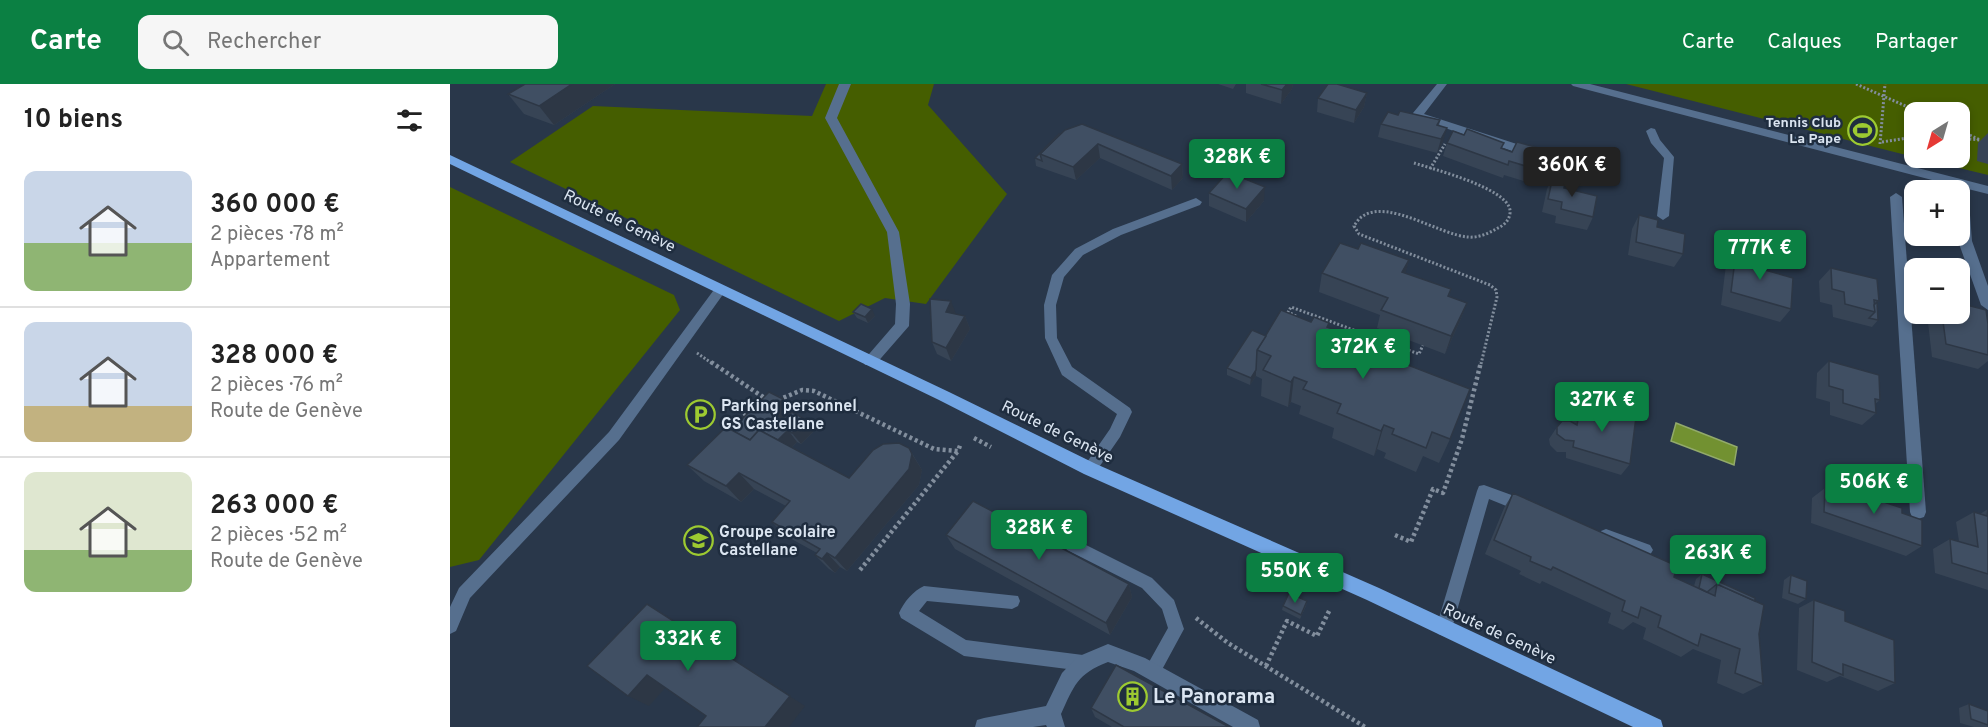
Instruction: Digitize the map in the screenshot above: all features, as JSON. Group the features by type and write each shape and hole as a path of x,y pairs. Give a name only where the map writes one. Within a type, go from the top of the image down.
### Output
{"main road":[{"name":"Route de Genève","path":"450,159 1090,469 1330,574 1654,727"}],"street":[{"path":"845,84 831,118 893,232 903,304 902,326 870,361"},
{"path":"1577,84 1949,180"},
{"path":"1970,185 1988,190"},
{"path":"1896,197 1918,512"},
{"path":"1967,246 1988,305"},
{"path":"984,727 1054,721 1068,679 1083,663 1108,653 1139,664 1251,727"}],"lane":[{"path":"1442,84 1417,115 1538,155"},
{"path":"1651,131 1655,141 1669,157 1662,216"},
{"path":"1090,469 1115,434 1125,412 1067,371 1051,338 1050,305 1058,276 1079,252 1117,232 1196,202"},
{"path":"450,626 464,594 614,436 720,290"},
{"path":"1444,628 1484,491 1538,511"},
{"path":"1592,531 1645,550"},
{"path":"1072,545 1147,583 1168,605 1176,629 1152,671"},
{"path":"1012,601 924,593 907,613 964,648 1083,663"}],"path":[{"path":"1856,84 1904,105"},
{"path":"1879,148 1885,84"},
{"path":"1970,135 1980,140"},
{"path":"1880,142 1904,138"},
{"path":"1970,139 1988,138"},
{"path":"1430,169 1444,146"},
{"path":"1395,535 1411,542 1433,489 1443,493 1462,439 1497,304 1496,290 1490,285 1359,234 1354,226 1357,220 1370,211 1378,210 1442,232 1469,238 1486,234 1504,225 1510,215 1510,207 1497,194 1414,163"},
{"path":"1298,317 1288,312 1291,307 1419,354 1423,345"},
{"path":"1335,337 1362,347 1365,357"},
{"path":"682,343 767,400"},
{"path":"1463,389 1474,393"},
{"path":"777,401 802,390 814,391 934,449 958,451"},
{"path":"761,404 767,400"},
{"path":"749,421 767,400"},
{"path":"722,434 755,408"},
{"path":"860,570 958,451 961,443"},
{"path":"1168,605 1193,616 1228,643 1365,727"},
{"path":"1266,666 1287,621 1317,636 1330,609"}],"shaded area":[{"path":"826,84 934,84 928,105 1007,194 926,304 885,298 839,321 510,162 593,106 812,116"},
{"name":"Tennis Club La Pape","path":"1626,84 1988,84 1988,175 1959,168 1970,168 1970,102 1904,102 1904,154"},
{"path":"450,187 674,295 680,310 479,560 450,567"},
{"path":"1676,423 1737,447 1734,465 1671,441"}],"building":[{"path":"525,84 572,84 539,106 508,94"},
{"path":"1261,84 1287,84 1282,90"},
{"path":"1328,84 1337,84 1367,93 1356,110 1318,98"},
{"path":"1400,111 1440,120 1437,125 1447,128 1441,139 1381,124 1388,112 1398,115"},
{"path":"1082,124 1182,164 1171,176 1098,144 1073,167 1040,154 1065,130"},
{"path":"1467,129 1504,143 1501,148 1512,152 1517,142 1539,148 1537,153 1549,157 1542,171 1509,161 1508,165 1447,143 1453,131 1464,135"},
{"path":"1059,134 1040,154 1042,161 1035,158"},
{"path":"1228,172 1265,187 1246,209 1209,193"},
{"path":"1553,176 1566,179 1564,188 1597,196 1593,217 1561,209 1562,202 1548,199"},
{"path":"1639,215 1658,220 1657,227 1685,234 1683,254 1636,242"},
{"path":"1340,243 1358,249 1361,243 1409,260 1402,272 1451,289 1448,296 1467,303 1451,336 1381,310 1388,298 1322,273"},
{"path":"1737,244 1756,250 1754,267 1793,278 1791,309 1731,292"},
{"path":"1831,268 1877,279 1879,301 1874,300 1875,312 1845,304 1844,292 1832,289"},
{"path":"930,299 951,301 946,312 965,316 946,348 932,342"},
{"path":"1877,302 1878,320 1869,318 1875,312 1874,305"},
{"path":"861,304 872,309 865,317 853,312"},
{"path":"1970,306 1986,310 1988,355 1946,344 1943,324 1970,324"},
{"path":"1281,310 1311,322 1314,317 1329,323 1327,327 1352,336 1348,342 1470,389 1450,439 1432,432 1426,448 1392,434 1394,429 1384,425 1381,431 1337,413 1341,404 1303,389 1307,382 1294,377 1291,382 1263,370 1271,356 1257,350"},
{"path":"1252,330 1266,336 1257,350 1256,370 1251,378 1227,368"},
{"path":"1829,361 1879,375 1880,400 1875,399 1876,413 1843,403 1843,390 1829,386"},
{"path":"769,392 783,399 770,412 785,420 792,412 805,419 792,433 788,430 778,440 759,430 750,440 731,430"},
{"path":"1599,406 1636,417 1630,464 1573,447 1574,441 1565,440 1557,434 1557,427 1562,421 1570,421 1577,425 1580,408 1598,412"},
{"path":"726,427 750,440 759,430 849,478 873,450 883,444 899,443 909,448 912,454 909,469 835,558 827,553 822,559 815,555 820,549 772,522 790,501 739,473 726,486 687,465"},
{"path":"1825,488 1844,494 1844,489 1902,508 1902,513 1922,520 1922,546 1824,512"},
{"path":"1513,493 1677,566 1674,577 1715,596 1717,584 1764,605 1759,634 1763,684 1735,673 1740,649 1701,634 1698,646 1658,627 1661,616 1641,607 1638,618 1622,611 1625,601 1553,567 1551,570 1530,561 1531,557 1494,540"},
{"path":"973,501 1129,584 1106,623 946,535"},
{"path":"1988,509 1988,574 1952,563 1950,539 1978,547 1974,512 1987,516"},
{"path":"1702,574 1755,598 1755,601 1717,584 1707,592 1699,588"},
{"path":"1791,575 1807,581 1806,599 1789,593"},
{"path":"1289,593 1307,601 1301,615 1283,606"},
{"path":"1814,600 1845,611 1845,621 1894,640 1895,683 1843,664 1843,675 1812,662"},
{"path":"647,604 790,696 765,727 697,727 706,716 647,675 628,696 587,666"},
{"name":"Le Panorama","path":"1116,665 1229,727 1124,727 1091,708"},
{"path":"1969,704 1988,711 1988,725 1971,719"}],"place":[{"name":"Tennis Club La Pape","path":"1862,130"},
{"name":"Parking personnel GS Castellane","path":"700,414"},
{"name":"Groupe scolaire Castellane","path":"698,540"},
{"name":"Le Panorama","path":"1132,696"}]}
